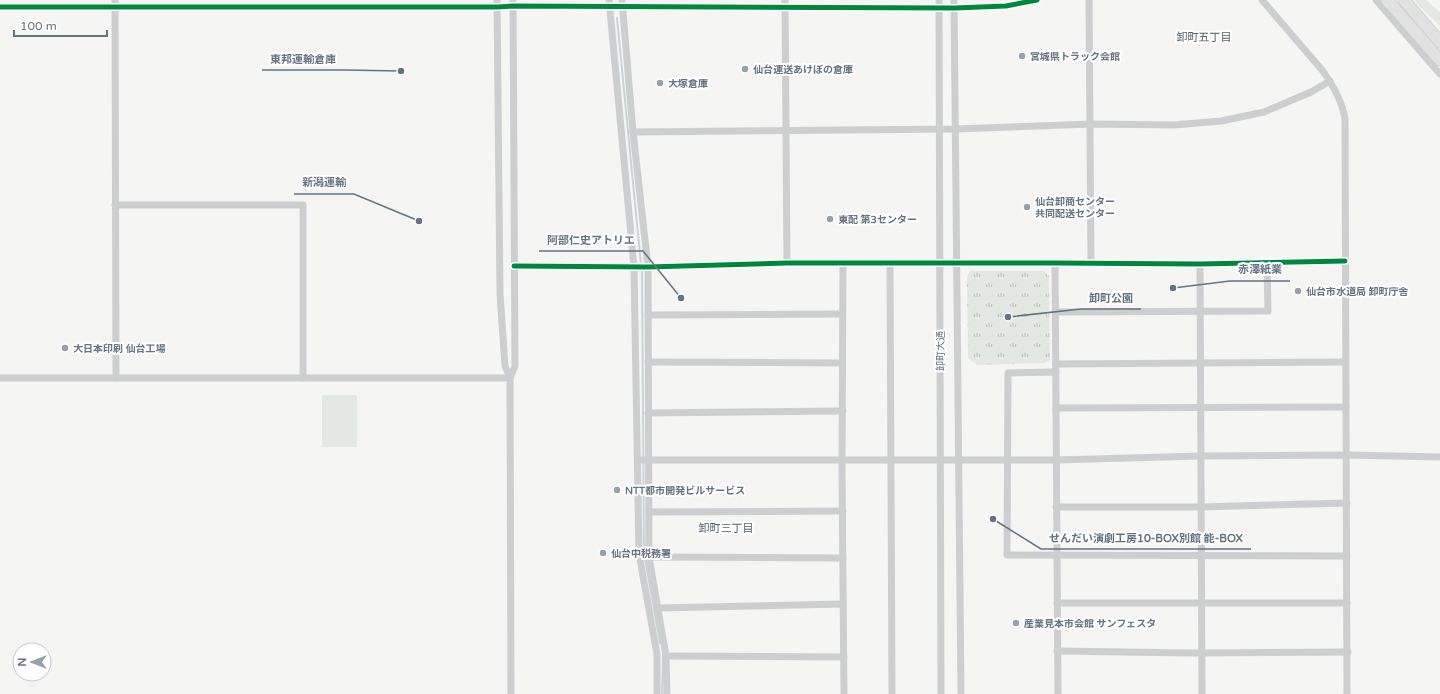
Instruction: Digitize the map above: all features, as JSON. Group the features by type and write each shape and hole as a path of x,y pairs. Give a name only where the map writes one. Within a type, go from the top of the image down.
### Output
{"highway":[{"path":"1387,0 1440,60"},
{"path":"1407,2 1440,31"},
{"path":"1407,2 1440,42"}],"street":[{"name":"卸町大通","path":"939,0 941,694"},
{"path":"954,0 961,694"},
{"path":"0,7 39,4 623,3 785,4 954,8 1006,6 1037,0"},
{"path":"1089,0 1091,262"},
{"path":"1262,0 1330,81 1338,94 1345,119 1345,362 1347,455 1346,556 1348,694"},
{"path":"1376,0 1440,74"},
{"path":"510,378 515,366 513,3"},
{"path":"609,3 635,267 639,554 657,654 657,694"},
{"path":"623,3 633,132 646,267 648,315 648,557 666,656 667,694"},
{"path":"115,4 116,378"},
{"path":"497,4 500,294 505,366 510,378 511,694"},
{"path":"785,4 786,263"},
{"path":"633,132 956,129 1091,124 1174,125 1221,121 1264,112 1311,92 1330,81"},
{"path":"115,205 303,205 304,378"},
{"path":"514,266 646,267 786,263 1055,262 1267,264 1345,261"},
{"path":"1055,262 1058,694"},
{"path":"843,263 842,460 844,694"},
{"path":"890,263 892,694"},
{"path":"1200,264 1202,694"},
{"path":"1055,312 1268,311 1267,264"},
{"path":"648,315 842,314"},
{"path":"648,362 842,363"},
{"path":"1056,364 1345,362"},
{"path":"1056,372 1008,373 1006,555 1201,557 1346,556"},
{"path":"0,378 510,378"},
{"path":"1056,408 1346,407"},
{"path":"648,413 842,411"},
{"path":"638,460 958,461 1201,456 1347,455 1440,457"},
{"path":"1056,507 1201,507 1347,503"},
{"path":"649,512 843,512"},
{"path":"648,557 843,558"},
{"path":"1057,603 1347,603"},
{"path":"657,608 843,604"},
{"path":"1057,651 1201,653 1348,652"},
{"path":"666,656 844,657"}],"green space":[{"path":"1415,0 1426,0 1440,12 1440,26 1416,3"},
{"path":"970,271 1044,271 1049,276 1050,360 1045,363 977,365 968,358 967,277"},
{"path":"322,395 357,395 357,447 322,447"}],"waterway":[{"path":"617,18 641,265"},
{"path":"642,269 644,553 660,643"},
{"path":"662,694 663,655"}],"cycle path":[{"path":"0,7 513,6 955,8 1006,6 1037,0"},
{"path":"514,266 648,267 787,263 1200,264 1345,261"}],"place":[{"name":"宮城県トラック会館","path":"1022,56"},
{"name":"仙台運送あけぼの倉庫","path":"745,69"},
{"name":"東邦運輸倉庫","path":"401,71"},
{"name":"大塚倉庫","path":"660,83"},
{"name":"仙台卸商センター 共同配送センター","path":"1027,207"},
{"name":"東配 第3センター","path":"830,219"},
{"name":"新潟運輸","path":"419,221"},
{"name":"赤澤紙業","path":"1173,288"},
{"name":"仙台市水道局 卸町庁舎","path":"1298,291"},
{"name":"阿部仁史アトリエ","path":"681,298"},
{"name":"卸町公園","path":"1008,317"},
{"name":"大日本印刷 仙台工場","path":"65,348"},
{"name":"NTT都市開発ビルサービス","path":"617,490"},
{"name":"せんだい演劇工房10-BOX別館 能-BOX","path":"993,519"},
{"name":"仙台中税務署","path":"603,553"},
{"name":"産業見本市会館 サンフェスタ","path":"1016,623"}],"district":[{"name":"卸町五丁目","path":"1204,37"},
{"name":"卸町三丁目","path":"726,528"}]}
